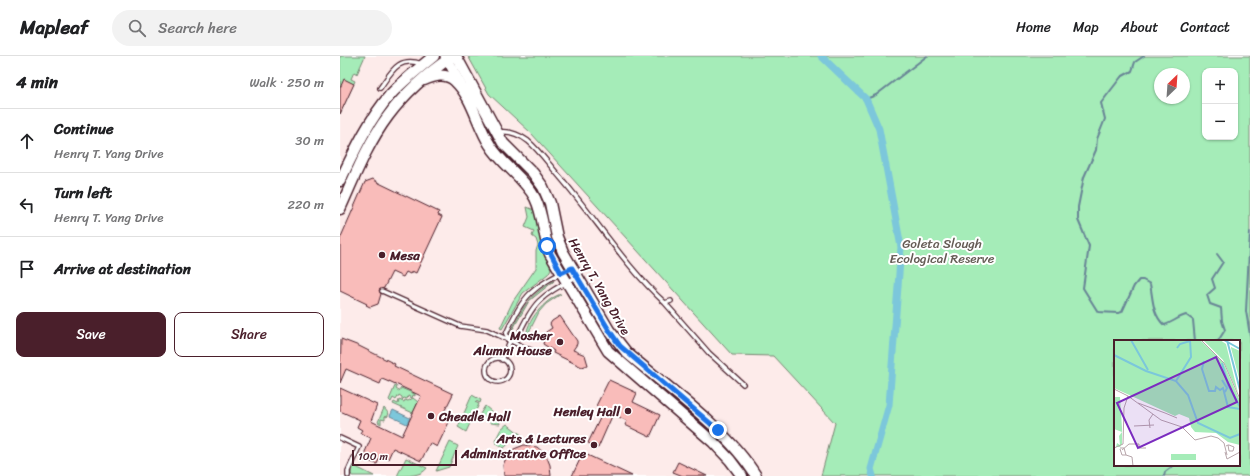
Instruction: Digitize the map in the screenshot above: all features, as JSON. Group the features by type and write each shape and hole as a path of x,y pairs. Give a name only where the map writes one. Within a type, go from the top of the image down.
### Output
{"main road":[{"path":"340,181 352,156 382,106 423,60 434,56"},
{"path":"340,209 363,161 387,117 410,92 450,57"},
{"name":"Henry T. Yang Drive","path":"450,57 508,149 533,173 543,187 553,211 560,245 574,272 620,346 727,439 743,457 756,476"},
{"path":"424,80 435,76 449,77 455,81 466,95"},
{"name":"Henry T. Yang Drive","path":"466,95 489,145 525,183 534,196 540,211 547,246 566,282 608,350 718,447 742,476"}],"street":[{"name":"Henry T. Yang Drive","path":"450,57 466,95"}],"lane":[{"path":"380,88 395,67 403,60 423,60"},
{"path":"497,133 512,133 528,141 536,149 591,214 633,268 709,353 743,384"},
{"path":"352,156 363,161"},
{"path":"510,341 506,334 521,302 533,289 561,273 574,272"},
{"path":"502,360 510,341 517,338 527,315 536,303 566,282 574,272"},
{"path":"382,291 460,326 487,330 539,354"},
{"path":"665,303 670,301"},
{"path":"495,359 502,360 510,368 509,376 503,381 492,380 487,375 488,364 495,359"},
{"path":"340,438 359,447 348,471 348,476"}],"shaded area":[{"path":"340,56 468,56 489,94 531,133 732,355 773,355 836,423 821,476 340,476"}],"green space":[{"path":"340,56 365,56 357,74 354,72 351,79 355,81 340,114"},
{"name":"Goleta Slough Ecological Reserve","path":"468,56 1250,56 1250,476 821,476 835,423 773,356 732,355 531,133 489,94"},
{"path":"527,207 534,210 542,244 551,269 548,274 523,293 502,329 500,328 513,301 536,268 536,251 538,245 536,239 532,236 534,231 525,227 529,217"},
{"path":"554,281 529,301 545,287"},
{"path":"561,294 546,304 539,312 526,338 529,325 533,318 543,306 555,297"},
{"path":"529,301 510,334 518,317"},
{"path":"395,386 399,391 401,388 415,394 415,396 413,395 412,398 408,396 407,399 404,398 402,400 402,397 399,395 396,400 393,398 391,402 389,400"},
{"path":"472,395 481,400 480,403 475,402 479,404 466,432 458,427"},
{"path":"413,398 418,402 413,413 393,404 394,402 398,404 399,400 404,402 405,400 408,401"},
{"path":"485,406 498,417 500,424 491,423 480,414"},
{"path":"384,408 389,414 387,417 385,416 385,420 381,419 381,424 378,422"},
{"path":"507,424 523,436 513,440 504,448 498,445 495,441 501,429"},
{"path":"450,442 458,446 449,467 436,471"},
{"path":"406,458 427,468 422,473 410,476 397,476"},
{"path":"354,466 374,476 352,476 351,473"}],"water":[{"path":"393,410 410,418 407,424 390,416"}],"building":[{"path":"344,79 354,84 340,114 340,88"},
{"name":"Mesa","path":"373,179 439,212 438,215 442,217 416,273 412,271 410,274 406,272 403,277 392,272 384,288 379,290 381,294 378,304 370,307 366,305 367,304 340,291 340,239 365,182"},
{"name":"Mosher Alumni House","path":"560,316 577,341 577,344 573,350 585,355 588,365 582,367 553,353 554,351 543,344 546,332 552,328 550,324"},
{"path":"341,339 359,346 395,364 394,366 453,394 444,412 452,416 437,447 430,443 421,461 393,448 388,459 381,455 377,464 362,459 371,438 360,433 362,430 357,427 360,420 340,411 340,388 377,405 371,421 402,436 421,396 389,381 382,379 380,384 346,369 340,383"},
{"name":"Henley Hall","path":"609,380 637,393 633,402 660,415 650,437 625,425 627,421 613,414 598,448 588,443 604,410 596,406"},
{"path":"524,445 537,447 546,455 550,465 551,476 504,476 503,465 508,454 514,449"},
{"path":"583,453 632,476 572,476"},
{"path":"678,462 707,476 683,476 673,472"}],"waterway":[{"path":"821,56 866,99 879,129 901,247 889,405 871,469 873,476"},
{"path":"866,99 876,95 927,56"},
{"path":"1144,56 1135,62 1132,71 1121,77 1101,103 1105,119 1097,139 1096,150 1084,177 1078,207 1078,220 1089,246 1083,288 1098,312 1118,313 1122,312 1134,286 1139,280 1143,280 1150,284 1155,311 1160,321 1164,325 1186,315 1193,320 1195,340"},
{"path":"1250,232 1246,311 1250,335"},
{"path":"1217,254 1223,262 1212,279 1215,288 1207,295 1210,304 1221,308 1222,321 1225,330 1219,340"},
{"path":"1164,476 1165,472 1173,466"}],"place":[{"name":"Mesa","path":"382,255"},
{"name":"Mosher Alumni House","path":"560,342"},
{"name":"Henley Hall","path":"628,411"},
{"name":"Cheadle Hall","path":"431,416"},
{"name":"Arts & Lectures Administrative Office","path":"594,445"}],"route":[{"path":"547,246 561,273 572,268 620,346 718,430"}]}
